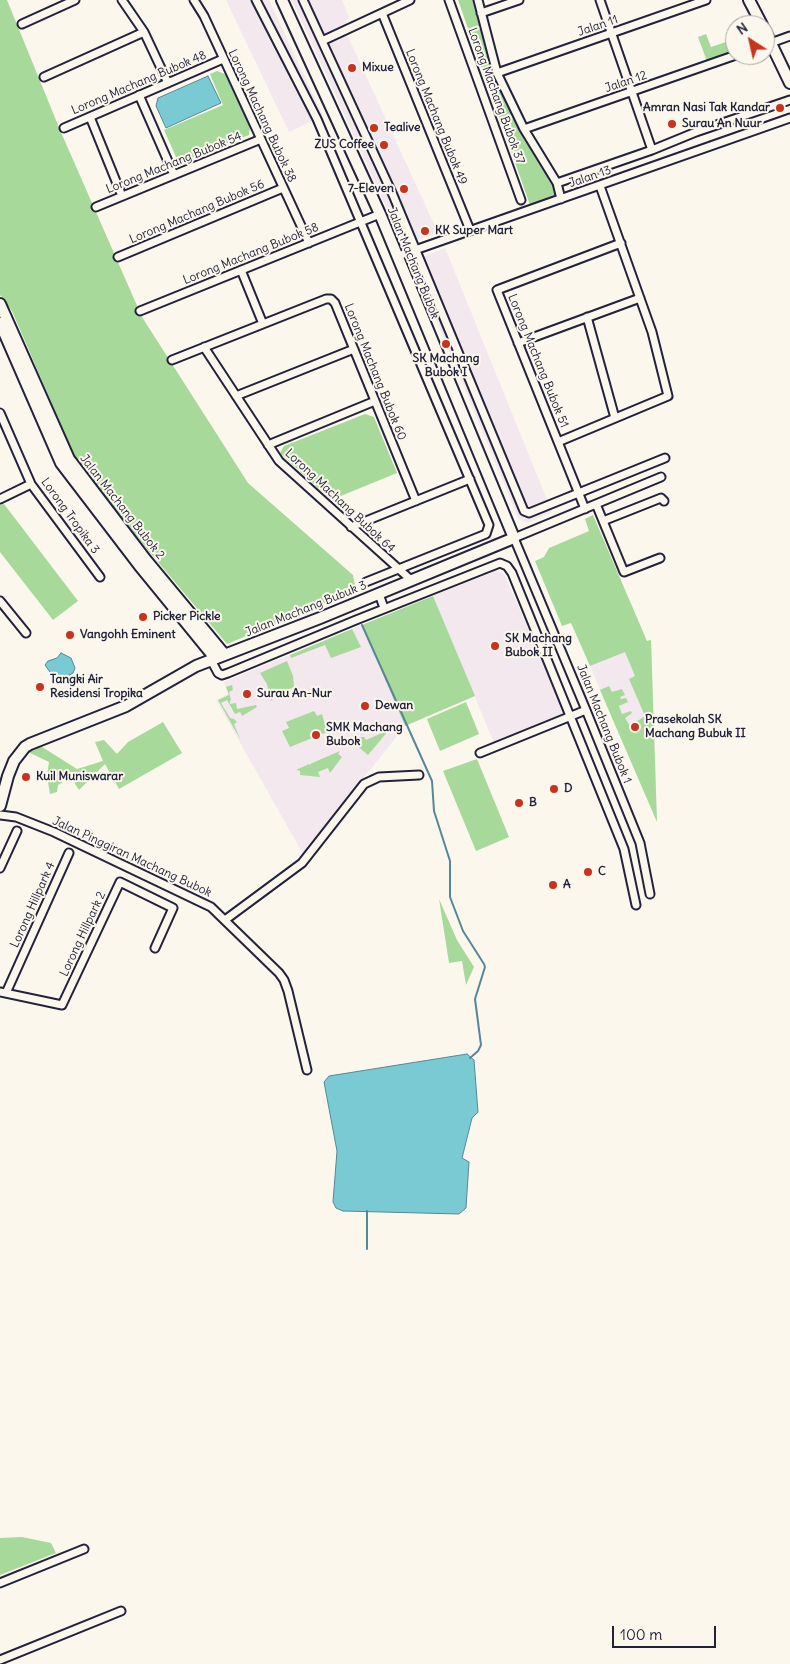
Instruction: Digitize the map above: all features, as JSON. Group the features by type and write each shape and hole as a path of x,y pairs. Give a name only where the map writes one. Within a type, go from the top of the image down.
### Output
{"main road":[{"name":"Jalan Machang Bubok","path":"282,0 375,216 398,256 514,538"},
{"path":"749,0 757,15"},
{"path":"775,56 790,83"},
{"name":"Jalan Machang Bubok 2","path":"0,304 68,459 146,560 217,657"},
{"name":"Jalan Machang Bubok 2","path":"0,323 61,463 139,565 184,613"},
{"name":"Jalan Machang Bubuk 3","path":"0,806 14,761 25,747 38,740 126,706 181,673 217,657 320,618 514,538"}],"street":[{"path":"22,24 75,0"},
{"path":"122,0 144,32 168,83"},
{"name":"Lorong Machang Bubok 38","path":"194,0 204,16 309,242"},
{"path":"256,0 317,119 470,479 351,527"},
{"path":"303,0 393,195 524,510 529,513 665,458"},
{"path":"322,41 410,0"},
{"name":"Lorong Machang Bubok 37","path":"450,0 521,200"},
{"path":"478,0 497,73 524,129 557,183 562,199"},
{"path":"481,13 519,0"},
{"path":"600,0 652,150"},
{"name":"Jalan 11","path":"497,73 706,0"},
{"name":"Lorong Machang Bubok 49","path":"382,13 470,230"},
{"path":"44,77 144,32"},
{"path":"775,41 790,36"},
{"name":"Lorong Machang Bubok 48","path":"64,128 223,59"},
{"name":"Jalan 12","path":"524,129 725,59"},
{"path":"139,95 174,175"},
{"path":"557,183 790,100"},
{"path":"90,117 122,196"},
{"name":"Jalan 13","path":"398,256 790,118"},
{"name":"Lorong Machang Bubok 54","path":"96,207 260,139"},
{"path":"558,442 668,396 652,332 600,186"},
{"name":"Lorong Machang Bubok 56","path":"118,257 284,188"},
{"name":"Lorong Machang Bubok 58","path":"140,311 375,216"},
{"name":"Lorong Machang Bubok 51","path":"585,509 497,290 620,243"},
{"path":"241,270 263,324"},
{"path":"518,343 640,298"},
{"name":"Lorong Machang Bubok 60","path":"172,360 326,299 331,299 335,303 354,348 416,501"},
{"path":"587,317 615,418"},
{"name":"Lorong Machang Bubok 64","path":"204,347 278,462 411,580"},
{"path":"236,396 354,348"},
{"path":"268,445 375,401"},
{"name":"Lorong Tropika 3","path":"0,413 31,484 100,577"},
{"name":"Jalan Machang Bubuk 3","path":"514,538 661,477"},
{"name":"Jalan Machang Bubuk 3","path":"366,582 486,534 489,525 470,479"},
{"path":"0,499 31,484"},
{"path":"603,521 661,498 664,500"},
{"path":"596,504 624,572 660,558"},
{"name":"Jalan Machang Bubok 1","path":"514,538 640,843 650,894"},
{"path":"217,657 218,672 222,675 228,674 384,608 500,563 507,566 512,573 624,849 636,905"},
{"path":"379,594 384,608"},
{"path":"0,601 26,633"},
{"path":"320,618 326,632"},
{"path":"480,753 586,710"},
{"path":"225,920 302,863 364,784 379,777 419,775"},
{"name":"Jalan Pinggiran Machang Bubok","path":"0,815 16,817 54,832 211,907 284,980 307,1070"},
{"path":"0,868 17,831"},
{"name":"Lorong Hillpark 4","path":"3,992 69,853"},
{"name":"Lorong Hillpark 2","path":"3,992 62,1005 120,882 173,908 155,948"},
{"path":"0,1583 84,1549"},
{"path":"0,1660 121,1611"}],"shaded area":[{"path":"226,0 269,0 323,116 289,132"},
{"path":"292,0 342,0 349,17 344,28 438,233 403,244"},
{"path":"445,248 552,512 527,523 518,518 412,261"},
{"name":"SK Machang Bubok II","path":"496,571 504,574 566,714 494,743 433,596"},
{"name":"SMK Machang Bubok","path":"362,625 405,726 303,854 216,700 228,694 224,682"},
{"name":"Prasekolah SK Machang Bubuk II","path":"651,640 657,822 590,666"}],"green space":[{"path":"0,0 7,0 60,130 142,317 248,483 353,575 356,590 227,644 137,537 74,455 12,311 0,295"},
{"path":"458,0 475,0 474,5 495,77 525,141 550,172 558,191 556,196 530,205"},
{"path":"706,34 711,47 725,42 725,58 708,64 698,37"},
{"path":"217,71 225,74 250,126 249,135 184,161 177,159 164,130 223,105 210,74"},
{"path":"365,414 374,417 397,473 331,500 280,453 284,446"},
{"path":"4,504 78,601 53,620 0,552 0,505"},
{"path":"593,515 647,641 651,640 657,822 600,690 609,686 612,692 622,689 625,695 620,697 621,699 626,698 628,702 619,706 622,714 631,711 632,713 625,718 630,726 645,716 629,679 635,676 625,652 590,666 571,623 562,626 535,561 544,557 549,548 589,531 585,519"},
{"path":"433,596 475,696 405,726 362,625"},
{"path":"352,629 361,647 331,658 325,645 291,658 290,655"},
{"path":"287,661 293,676 294,687 278,694 271,701 267,684 260,673"},
{"path":"232,685 233,690 229,692 230,704 236,703 237,709 256,705 257,707 242,716 240,712 235,714 227,700 221,703 230,718 237,722 234,724 240,739 218,700 229,695 226,687"},
{"path":"466,702 479,734 440,751 427,719"},
{"path":"314,711 317,716 322,714 327,732 290,747 282,731 289,728 286,722"},
{"path":"163,722 182,753 119,789 105,764 79,790 75,784 73,772 63,773 62,783 58,785 57,792 50,794 47,776 49,762 28,752 39,745 77,769 103,761 95,742 104,740 117,754 128,742"},
{"path":"389,730 368,755 355,744 357,742 356,737 364,737 366,740"},
{"path":"340,751 338,754 342,757 330,773 328,768 318,772 320,777 300,775 300,771 296,770 309,764 311,766 310,764"},
{"path":"477,759 509,837 476,851 443,771"},
{"path":"439,899 457,940 474,967 466,985 462,961 449,963"},
{"path":"22,1537 51,1543 56,1553 0,1575 0,1538"}],"water":[{"path":"208,76 221,103 166,128 156,106 158,98"},
{"path":"61,653 71,658 75,668 73,673 57,682 45,665 48,661 57,658"},
{"path":"467,1054 474,1060 478,1112 472,1118 462,1158 469,1162 466,1208 459,1214 343,1211 336,1208 333,1202 337,1151 324,1082 329,1076"}],"waterway":[{"path":"362,625 432,781 434,811 450,861 450,897 463,931 485,967 475,999 481,1045 478,1051 470,1058"},
{"path":"367,1211 367,1249"}],"place":[{"name":"Mixue","path":"352,68"},
{"name":"Amran Nasi Tak Kandar","path":"780,108"},
{"name":"Surau An Nuur","path":"672,124"},
{"name":"Tealive","path":"374,128"},
{"name":"ZUS Coffee","path":"384,145"},
{"name":"7-Eleven","path":"404,189"},
{"name":"KK Super Mart","path":"425,231"},
{"name":"SK Machang Bubok I","path":"446,344"},
{"name":"Picker Pickle","path":"143,617"},
{"name":"Vangohh Eminent","path":"70,635"},
{"name":"SK Machang Bubok II","path":"495,646"},
{"name":"Tangki Air Residensi Tropika","path":"40,687"},
{"name":"Surau An-Nur","path":"247,694"},
{"name":"Dewan","path":"365,706"},
{"name":"Prasekolah SK Machang Bubuk II","path":"635,727"},
{"name":"SMK Machang Bubok","path":"316,735"},
{"name":"Kuil Muniswarar","path":"26,777"},
{"name":"D","path":"554,789"},
{"name":"B","path":"519,803"},
{"name":"C","path":"588,872"},
{"name":"A","path":"553,885"}]}
